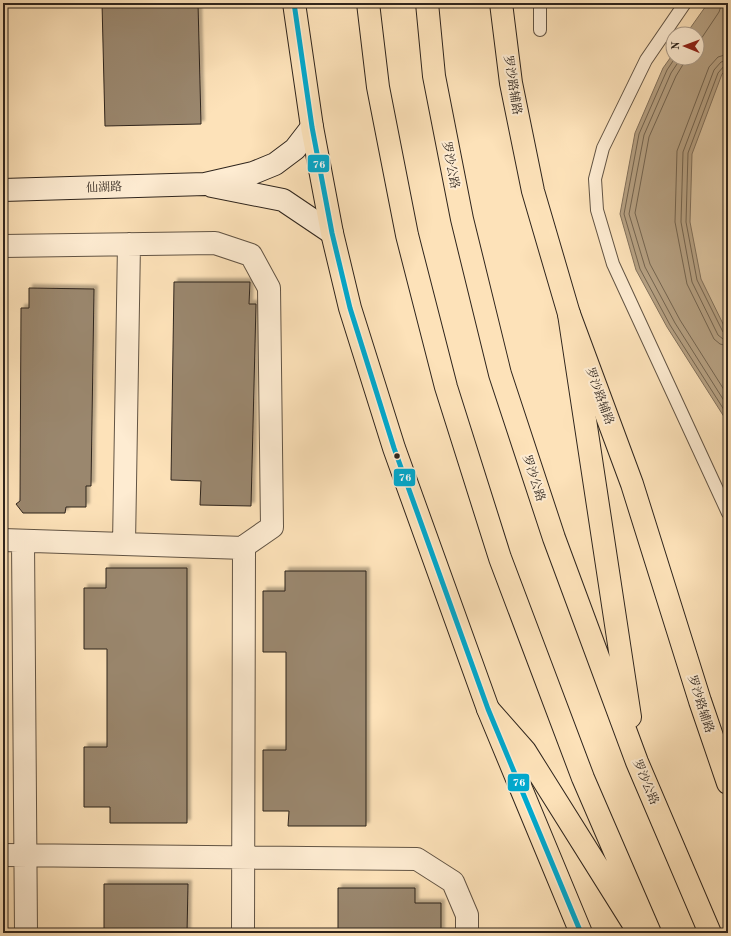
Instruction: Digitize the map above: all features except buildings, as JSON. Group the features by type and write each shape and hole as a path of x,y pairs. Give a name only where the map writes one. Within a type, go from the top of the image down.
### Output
{"main road":[{"path":"294,3 312,127 332,233 350,308 394,448 488,709 581,933"},
{"path":"368,3 378,87 407,234 446,387 503,565 583,778 650,933"},
{"name":"罗沙公路","path":"427,3 434,76 460,211 500,374 554,538 637,762 710,933"},
{"name":"罗沙路辅路","path":"501,3 511,83 533,191 570,314 632,484 700,701 728,783"},
{"path":"570,314 637,762"},
{"path":"488,709 525,750 639,933"}],"street":[{"path":"205,184 252,173 275,164 295,149 312,127"},
{"path":"205,184 283,200 332,233"},
{"name":"仙湖路","path":"3,190 205,184"},
{"path":"3,246 215,243 251,255 269,288 272,527 244,548 243,933"},
{"path":"124,544 129,244"},
{"path":"26,933 26,855 13,541 244,548"},
{"path":"3,855 417,860 453,882 467,915 467,933"}],"lane":[{"path":"540,3 540,30"},
{"path":"686,3 646,60 603,148 595,179 597,210 613,264 728,513"}],"shaded area":[{"path":"728,29 728,384 647,182"}],"water":[{"path":"708,3 728,3 728,68 722,74 692,154 690,222 701,279 728,334 728,423 667,327 636,270 620,214 635,133 663,68 665,65 705,66 705,26 692,26"}],"transit line":[{"name":"76","path":"294,3 312,127 332,233 350,308 394,448 488,709 581,933"}]}
